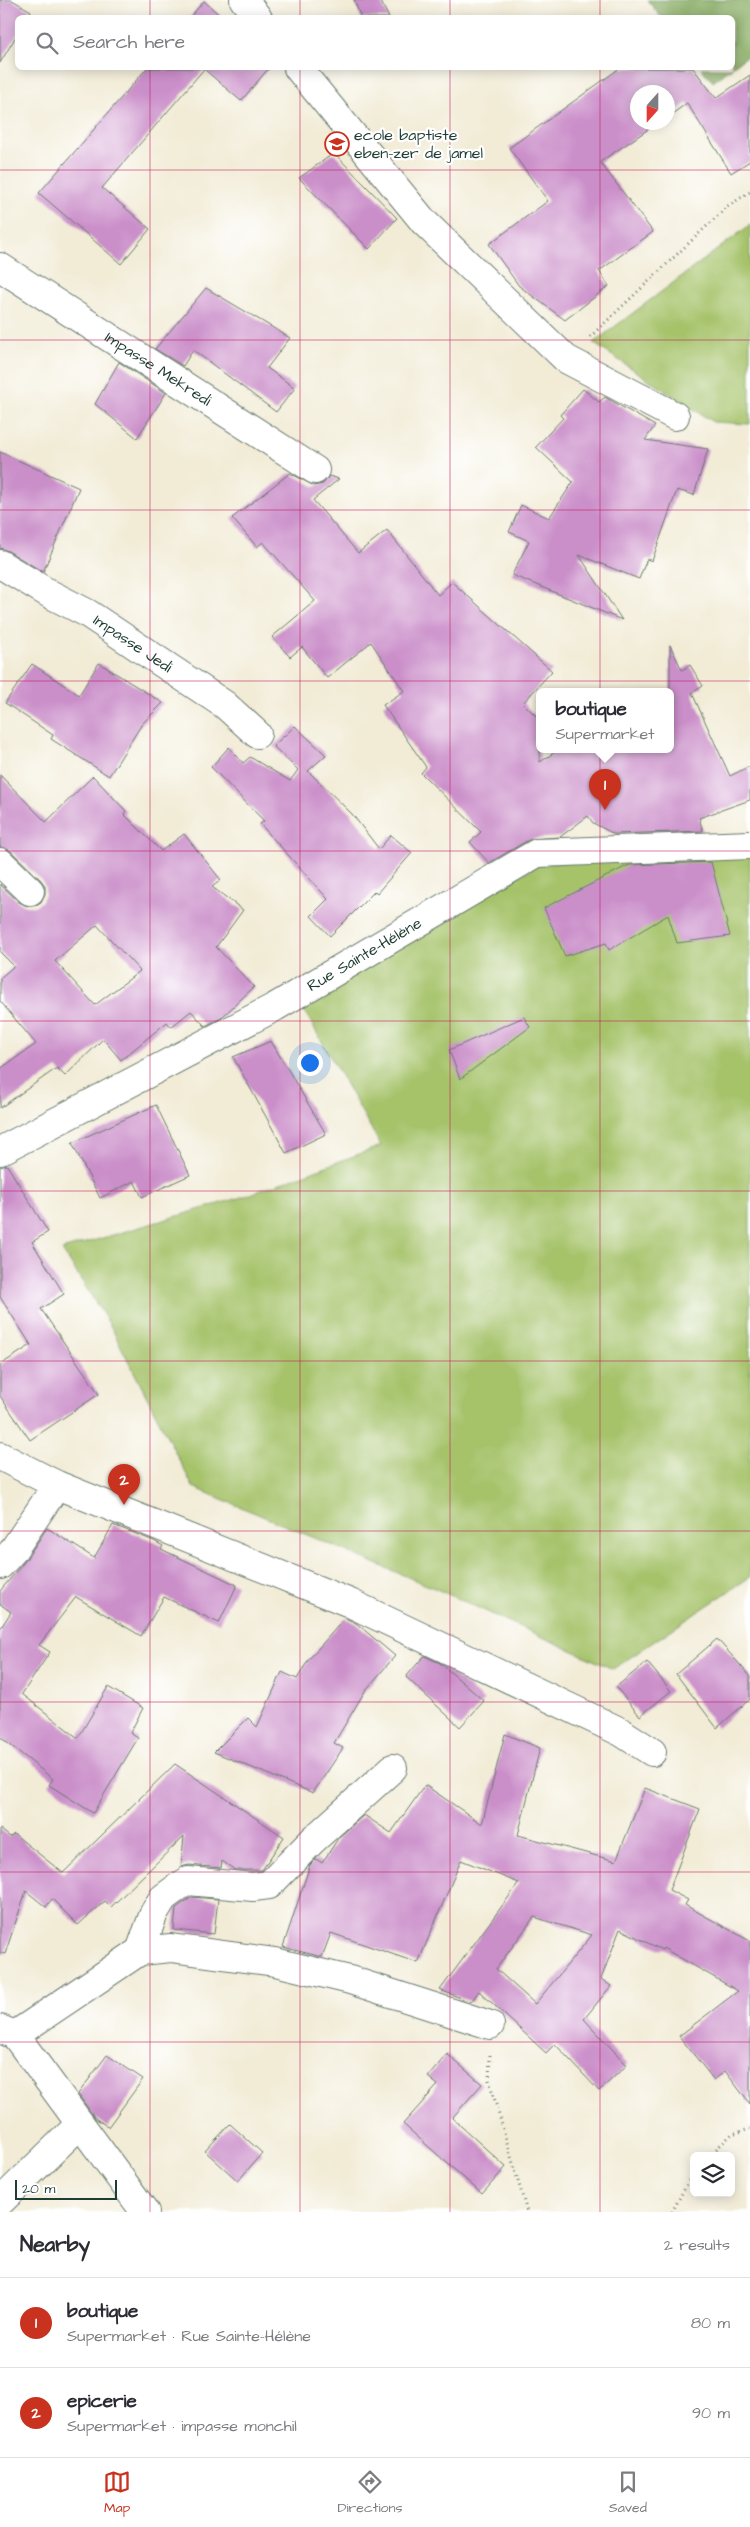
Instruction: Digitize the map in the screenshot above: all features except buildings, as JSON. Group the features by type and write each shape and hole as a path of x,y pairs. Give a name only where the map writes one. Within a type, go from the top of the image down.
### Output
{"street":[{"path":"244,0 256,15"},
{"path":"300,70 424,222 566,359 674,416"},
{"name":"Impasse Mekredi","path":"0,267 315,470"},
{"name":"Impasse Jedi","path":"0,564 48,593 87,613 225,705 258,734"},
{"name":"Rue Sainte-Hélène","path":"0,1151 275,1007 538,853 750,845"},
{"path":"0,862 30,891"},
{"path":"0,1456 57,1485 350,1603 621,1732 652,1752"},
{"path":"0,1565 12,1552 57,1485"},
{"path":"140,1951 154,1913 163,1898 178,1887 188,1881 253,1887 269,1885 313,1840 393,1768"},
{"path":"145,2212 80,2124 7,2032 140,1951 171,1948 275,1962 350,1980 490,2025"},
{"path":"0,2202 80,2124"}],"path":[{"path":"566,359 728,206 750,192"},
{"path":"490,2025 489,2080 527,2212"},
{"path":"713,2152 732,2134 750,2129"},
{"path":"672,2212 690,2178"}],"green space":[{"path":"647,0 750,0 750,54 735,65 735,15 659,15"},
{"path":"703,70 729,70 713,82"},
{"path":"750,225 750,424 713,422 593,343"},
{"path":"750,855 750,1577 613,1669 441,1591 193,1487 110,1325 62,1250 245,1196 381,1146 296,996 543,863"}],"place":[{"name":"ecole baptiste eben-zer de jamel","path":"337,144"},
{"name":"boutique","path":"605,810"},
{"name":"epicerie","path":"124,1505"}]}
